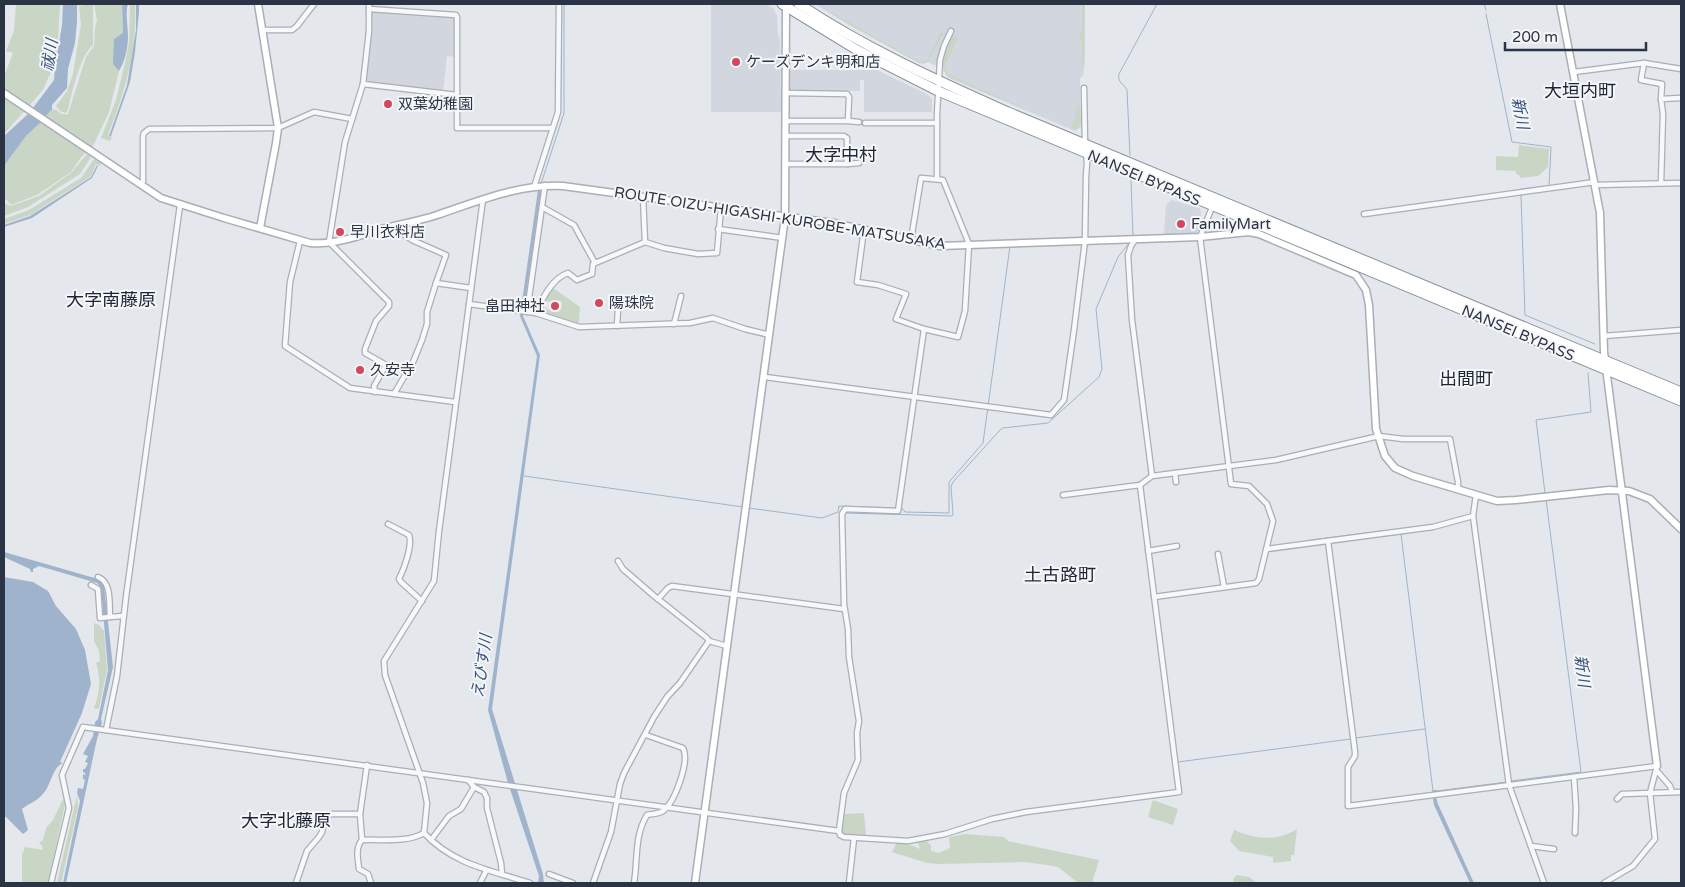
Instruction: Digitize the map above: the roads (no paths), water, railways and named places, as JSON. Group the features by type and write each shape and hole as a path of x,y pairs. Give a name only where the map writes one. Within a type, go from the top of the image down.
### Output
{"highway":[{"name":"NANSEI BYPASS","path":"799,4 856,39 939,81 1214,202"},
{"name":"NANSEI BYPASS","path":"785,5 864,54 938,91 1086,154 1293,232 1681,400"},
{"name":"NANSEI BYPASS","path":"1606,366 1681,392"}],"main road":[{"path":"1560,4 1600,213 1606,366 1657,768"},
{"path":"695,883 783,238 785,217 785,5"},
{"path":"260,6 262,30 278,128 260,228"},
{"name":"ROUTE OIZU-HIGASHI-KUROBE-MATSUSAKA","path":"4,93 160,198 300,241 320,244 434,216 516,189 545,186 563,186 833,223 940,246 1200,237 1249,232 1259,234 1350,273 1359,278 1364,286 1368,295 1376,429 1385,456 1395,468 1413,476 1501,501 1622,490 1650,499 1681,529"}],"street":[{"path":"534,187 558,112 559,4"},
{"path":"262,30 292,30 305,17 311,5"},
{"path":"375,392 374,386 386,365 365,353 365,349 376,322 390,302 329,242 345,142 363,84 369,31 369,7 457,17 457,128 552,128"},
{"path":"937,178 938,91 941,56 950,31"},
{"path":"1644,63 1641,80 1662,84 1661,183"},
{"path":"1574,72 1644,63 1681,69"},
{"path":"363,84 457,95"},
{"path":"765,376 1052,415 1064,400 1085,241 1087,163 1084,88"},
{"path":"785,93 847,94 849,97 848,121"},
{"path":"1661,99 1681,98"},
{"path":"141,186 143,181 143,136 149,129 278,128 314,112 352,119"},
{"path":"785,121 859,122"},
{"path":"865,123 937,123"},
{"path":"785,136 845,137 847,140 847,164"},
{"path":"785,164 859,163"},
{"path":"864,230 857,282 878,285 906,294 896,318 924,329 958,337 965,312 969,244 943,180 921,178 911,240"},
{"path":"1364,214 1595,184 1681,183"},
{"path":"524,312 545,186"},
{"path":"643,197 645,242"},
{"path":"424,833 426,803 419,772 385,675 383,664 434,579 455,402 483,199"},
{"path":"1154,597 1256,583 1267,549 1273,521 1267,504 1249,486 1231,484 1200,237 1214,202"},
{"path":"106,730 117,676 123,616 180,205"},
{"path":"542,207 574,225 595,263"},
{"path":"536,313 543,298 560,277 568,274 578,280 592,274 593,264 645,242 664,248 698,254 717,253 721,208"},
{"path":"392,226 412,240 446,255 427,312 427,324 422,340 414,360 394,394"},
{"path":"718,229 783,238"},
{"path":"1133,240 1128,255 1132,320 1152,476"},
{"path":"300,241 290,282 286,346 350,388 455,402"},
{"path":"436,283 471,288"},
{"path":"674,324 681,296"},
{"path":"469,304 536,313 576,326 674,324 713,318 745,330 770,335"},
{"path":"617,326 618,309"},
{"path":"924,329 898,511 849,509 842,513 844,609 851,636 850,657 859,721 857,733 858,760 844,793 838,831 840,835 854,838 908,841 945,834 978,822 1018,814 1179,792 1140,485"},
{"path":"1604,336 1681,330"},
{"path":"1063,495 1140,485 1152,476 1276,460 1379,436 1403,439 1450,439 1458,489"},
{"path":"1175,473 1176,482"},
{"path":"1476,495 1473,516 1508,783 1544,883"},
{"path":"1267,549 1433,527 1473,516"},
{"path":"388,524 409,535 411,539 399,579 422,601"},
{"path":"1328,541 1355,756 1348,766 1348,806 1508,783 1657,768"},
{"path":"1148,551 1177,546"},
{"path":"1218,554 1224,587"},
{"path":"618,561 623,569 708,638 710,642 727,646"},
{"path":"98,577 104,580 107,585 107,617"},
{"path":"91,584 98,589 100,618 123,616"},
{"path":"658,599 672,586 844,609"},
{"path":"593,883 611,832 620,784 624,773 667,697 680,683 710,642"},
{"path":"51,883 69,808 62,780 65,767 83,727 838,831"},
{"path":"634,883 637,840 643,820 647,815 661,812 667,807 683,772 686,754 683,748 646,735"},
{"path":"366,765 360,814 362,840 357,853 359,869 368,874 371,883"},
{"path":"1657,768 1672,792"},
{"path":"1604,883 1632,866 1655,839 1650,793 1657,768"},
{"path":"1574,777 1575,833"},
{"path":"468,780 474,787 484,792 487,798 487,808 502,874"},
{"path":"432,840 449,816 461,809 474,787"},
{"path":"1617,800 1622,794 1681,792"},
{"path":"296,883 307,851 319,838 325,816 332,814 360,814"},
{"path":"362,840 400,839 419,836 424,833"},
{"path":"424,833 450,855 486,871 530,883"},
{"path":"848,883 854,838"},
{"path":"1530,846 1554,849"},
{"path":"480,883 486,871"},
{"path":"549,874 573,883"}],"water":[{"path":"63,4 77,4 75,43 68,69 67,88 52,105 52,109 46,116 33,108 54,80"},
{"path":"122,4 128,4 128,41 127,50 119,71 113,64 114,39 123,33"},
{"path":"136,4 139,4 139,12 130,82 111,136 109,136 127,85 136,30"},
{"path":"28,114 41,122 26,136 4,166 4,136"},
{"path":"97,165 92,178 32,218 4,227 4,225 30,216 91,177"},
{"path":"538,190 541,190 523,316 540,355 492,709 543,874 544,883 538,883 539,876 508,783 488,710 537,356 520,316"},
{"path":"4,552 98,579 104,586 113,667 66,883 63,883 80,801 77,793 78,788 83,789 85,780 83,779 83,774 86,774 83,772 83,769 85,769 88,763 85,762 88,756 83,754 93,736 108,670 101,588 97,583 39,566 31,572 30,569 4,557"},
{"path":"4,577 33,582 48,591 56,606 76,629 85,650 91,684 82,713 60,762 63,763 56,769 42,795 22,809 28,830 23,834 4,817"},
{"path":"1433,790 1437,790 1438,804 1474,883 1470,883 1434,805"}],"waterway":[{"path":"541,184 564,113 564,4"},
{"path":"1130,155 1127,90 1120,81 1119,74 1157,4"},
{"name":"新川","path":"1484,4 1486,10"},
{"name":"新川","path":"1486,14 1512,142 1551,147 1549,186 1521,189"},
{"path":"1131,180 1133,237"},
{"name":"新川","path":"1521,195 1525,315 1595,344"},
{"path":"845,513 952,516 951,486 953,482 1000,430 1003,428 1048,423 1099,377 1102,369 1096,309 1118,257 1130,242"},
{"path":"900,508 905,512 949,513 949,482 983,443 1010,246"},
{"name":"新川","path":"1545,493 1536,420 1591,412 1588,373"},
{"path":"524,476 743,507"},
{"name":"新川","path":"1511,781 1581,772 1546,499"},
{"path":"749,508 822,518 838,512 839,506 896,508"},
{"path":"1311,540 1382,531 1384,536 1401,534 1433,791"},
{"path":"1355,738 1425,729"},
{"path":"1178,762 1351,739"},
{"name":"新川","path":"1437,791 1507,782"}],"place":[{"name":"ケーズデンキ明和店","path":"736,62"},
{"name":"双葉幼稚園","path":"388,104"},
{"name":"FamilyMart","path":"1181,224"},
{"name":"早川衣料店","path":"340,232"},
{"name":"陽珠院","path":"599,303"},
{"name":"畠田神社","path":"555,306"},
{"name":"久安寺","path":"360,370"}],"district":[{"name":"大垣内町","path":"1580,91"},
{"name":"大字中村","path":"841,155"},
{"name":"大字南藤原","path":"111,300"},
{"name":"出間町","path":"1466,379"},
{"name":"土古路町","path":"1060,575"},
{"name":"大字北藤原","path":"286,821"}],"water label":[{"name":"祓川","path":"49,55"},
{"name":"えびす川","path":"481,666"}]}
